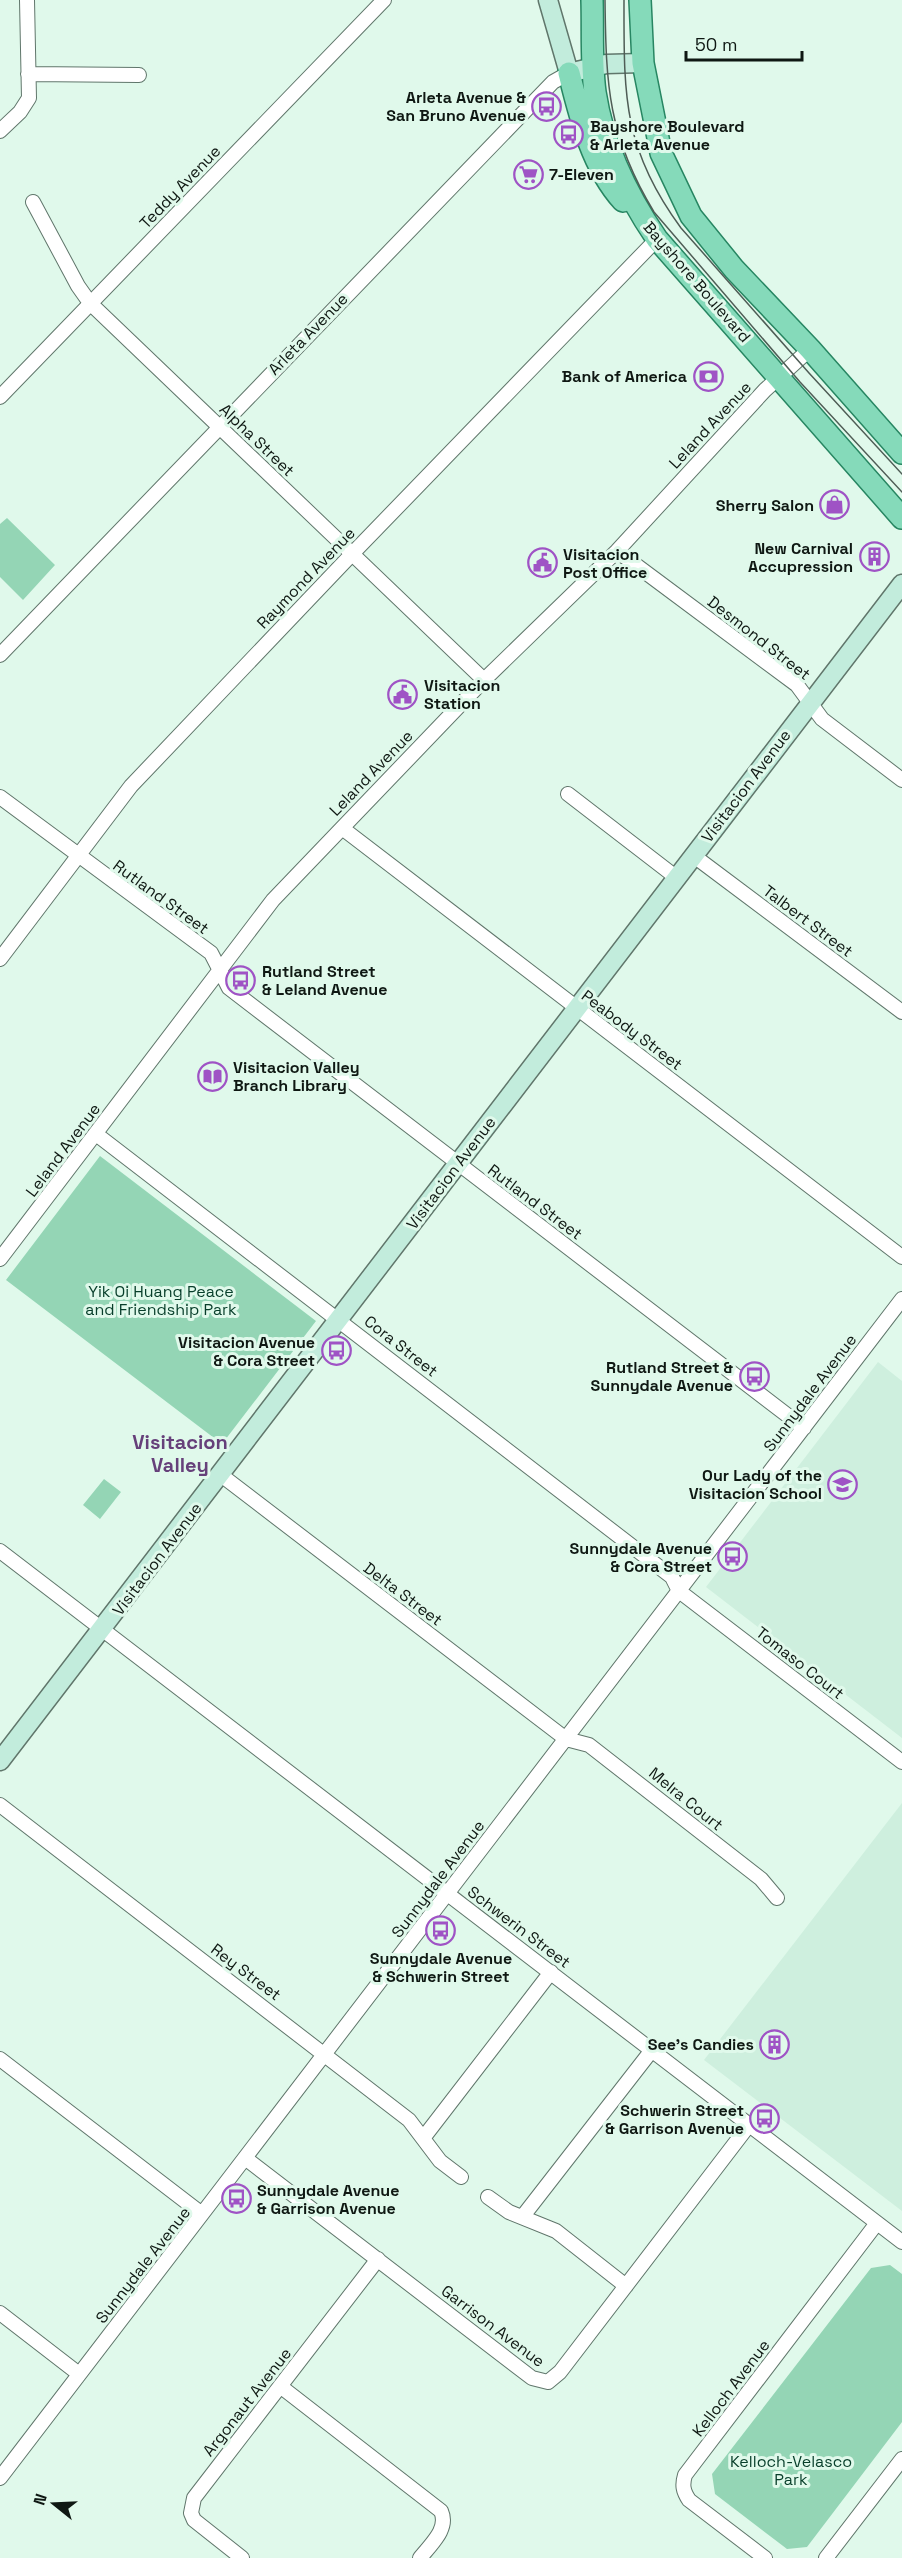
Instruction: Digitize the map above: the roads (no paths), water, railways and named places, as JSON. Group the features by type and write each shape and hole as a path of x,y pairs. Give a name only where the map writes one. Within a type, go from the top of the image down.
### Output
{"main road":[{"name":"Bayshore Boulevard","path":"592,0 593,66 601,117 626,188 657,239 902,518"},
{"path":"640,0 643,63 661,153 691,216 734,268 810,349 902,453"},
{"path":"569,74 601,171 610,187 657,239"}],"street":[{"path":"0,131 20,112 28,98 27,0"},
{"name":"Teddy Avenue","path":"0,397 384,0"},
{"path":"548,0 569,74"},
{"name":"Arleta Avenue","path":"0,656 219,426 553,82 593,66 643,63"},
{"path":"28,74 139,75"},
{"name":"Alpha Street","path":"33,202 78,286 90,303 484,680"},
{"name":"Raymond Avenue","path":"0,959 131,786 657,239"},
{"name":"Leland Avenue","path":"0,1259 273,900 484,680 617,550 778,377 810,349"},
{"name":"Desmond Street","path":"617,550 797,685 822,719 902,780"},
{"name":"Visitacion Avenue","path":"0,1761 103,1630 902,584"},
{"path":"568,794 677,878"},
{"name":"Rutland Street","path":"0,797 78,857 211,953 229,988 804,1428"},
{"name":"Peabody Street","path":"342,828 902,1257"},
{"name":"Talbert Street","path":"694,855 902,1012"},
{"name":"Cora Street","path":"96,1134 672,1577 679,1591"},
{"name":"Sunnydale Avenue","path":"0,2478 902,1299"},
{"name":"Delta Street","path":"221,1475 566,1739"},
{"name":"Schwerin Street","path":"0,1551 902,2242"},
{"name":"Tomaso Court","path":"679,1591 902,1762"},
{"name":"Melra Court","path":"566,1739 589,1744 761,1879 777,1899"},
{"name":"Rey Street","path":"0,1805 409,2120 440,2161 461,2177"},
{"path":"424,2137 551,1972"},
{"path":"524,2216 652,2050"},
{"path":"0,2059 202,2214"},
{"name":"Garrison Avenue","path":"245,2158 532,2378 540,2382 548,2382 555,2378 749,2125"},
{"path":"488,2197 502,2208 556,2231 626,2286"},
{"name":"Kelloch Avenue","path":"765,2558 689,2500 683,2488 685,2475 877,2223"},
{"name":"Argonaut Avenue","path":"242,2558 194,2520 191,2505 194,2498 378,2259"},
{"path":"0,2313 79,2374"},
{"path":"280,2386 436,2506 444,2518 441,2530 420,2558"},
{"path":"826,2558 902,2458"}],"tram line":[{"path":"605,0 607,59 613,110 627,159 654,212 800,382 902,492"},
{"path":"624,0 626,92 630,119 647,172 662,199 681,228 902,474"}],"place":[{"name":"Arleta Avenue & San Bruno Avenue","path":"547,106"},
{"name":"Bayshore Boulevard & Arleta Avenue","path":"569,135"},
{"name":"7-Eleven","path":"528,174"},
{"name":"Bank of America","path":"708,376"},
{"name":"Sherry Salon","path":"835,505"},
{"name":"New Carnival Accupression","path":"874,557"},
{"name":"Visitacion Post Office","path":"542,563"},
{"name":"Visitacion Station","path":"403,694"},
{"name":"Rutland Street & Leland Avenue","path":"241,980"},
{"name":"Visitacion Valley Branch Library","path":"212,1076"},
{"name":"Visitacion Avenue & Cora Street","path":"336,1351"},
{"name":"Rutland Street & Sunnydale Avenue","path":"754,1376"},
{"name":"Our Lady of the Visitacion School","path":"843,1484"},
{"name":"Sunnydale Avenue & Cora Street","path":"733,1557"},
{"name":"Sunnydale Avenue & Schwerin Street","path":"441,1930"},
{"name":"See's Candies","path":"775,2044"},
{"name":"Schwerin Street & Garrison Avenue","path":"765,2119"},
{"name":"Sunnydale Avenue & Garrison Avenue","path":"236,2199"}],"district":[{"name":"Visitacion Valley","path":"180,1454"}],"park label":[{"name":"Yik Oi Huang Peace and Friendship Park","path":"161,1300"},
{"name":"Kelloch-Velasco Park","path":"791,2470"}]}
